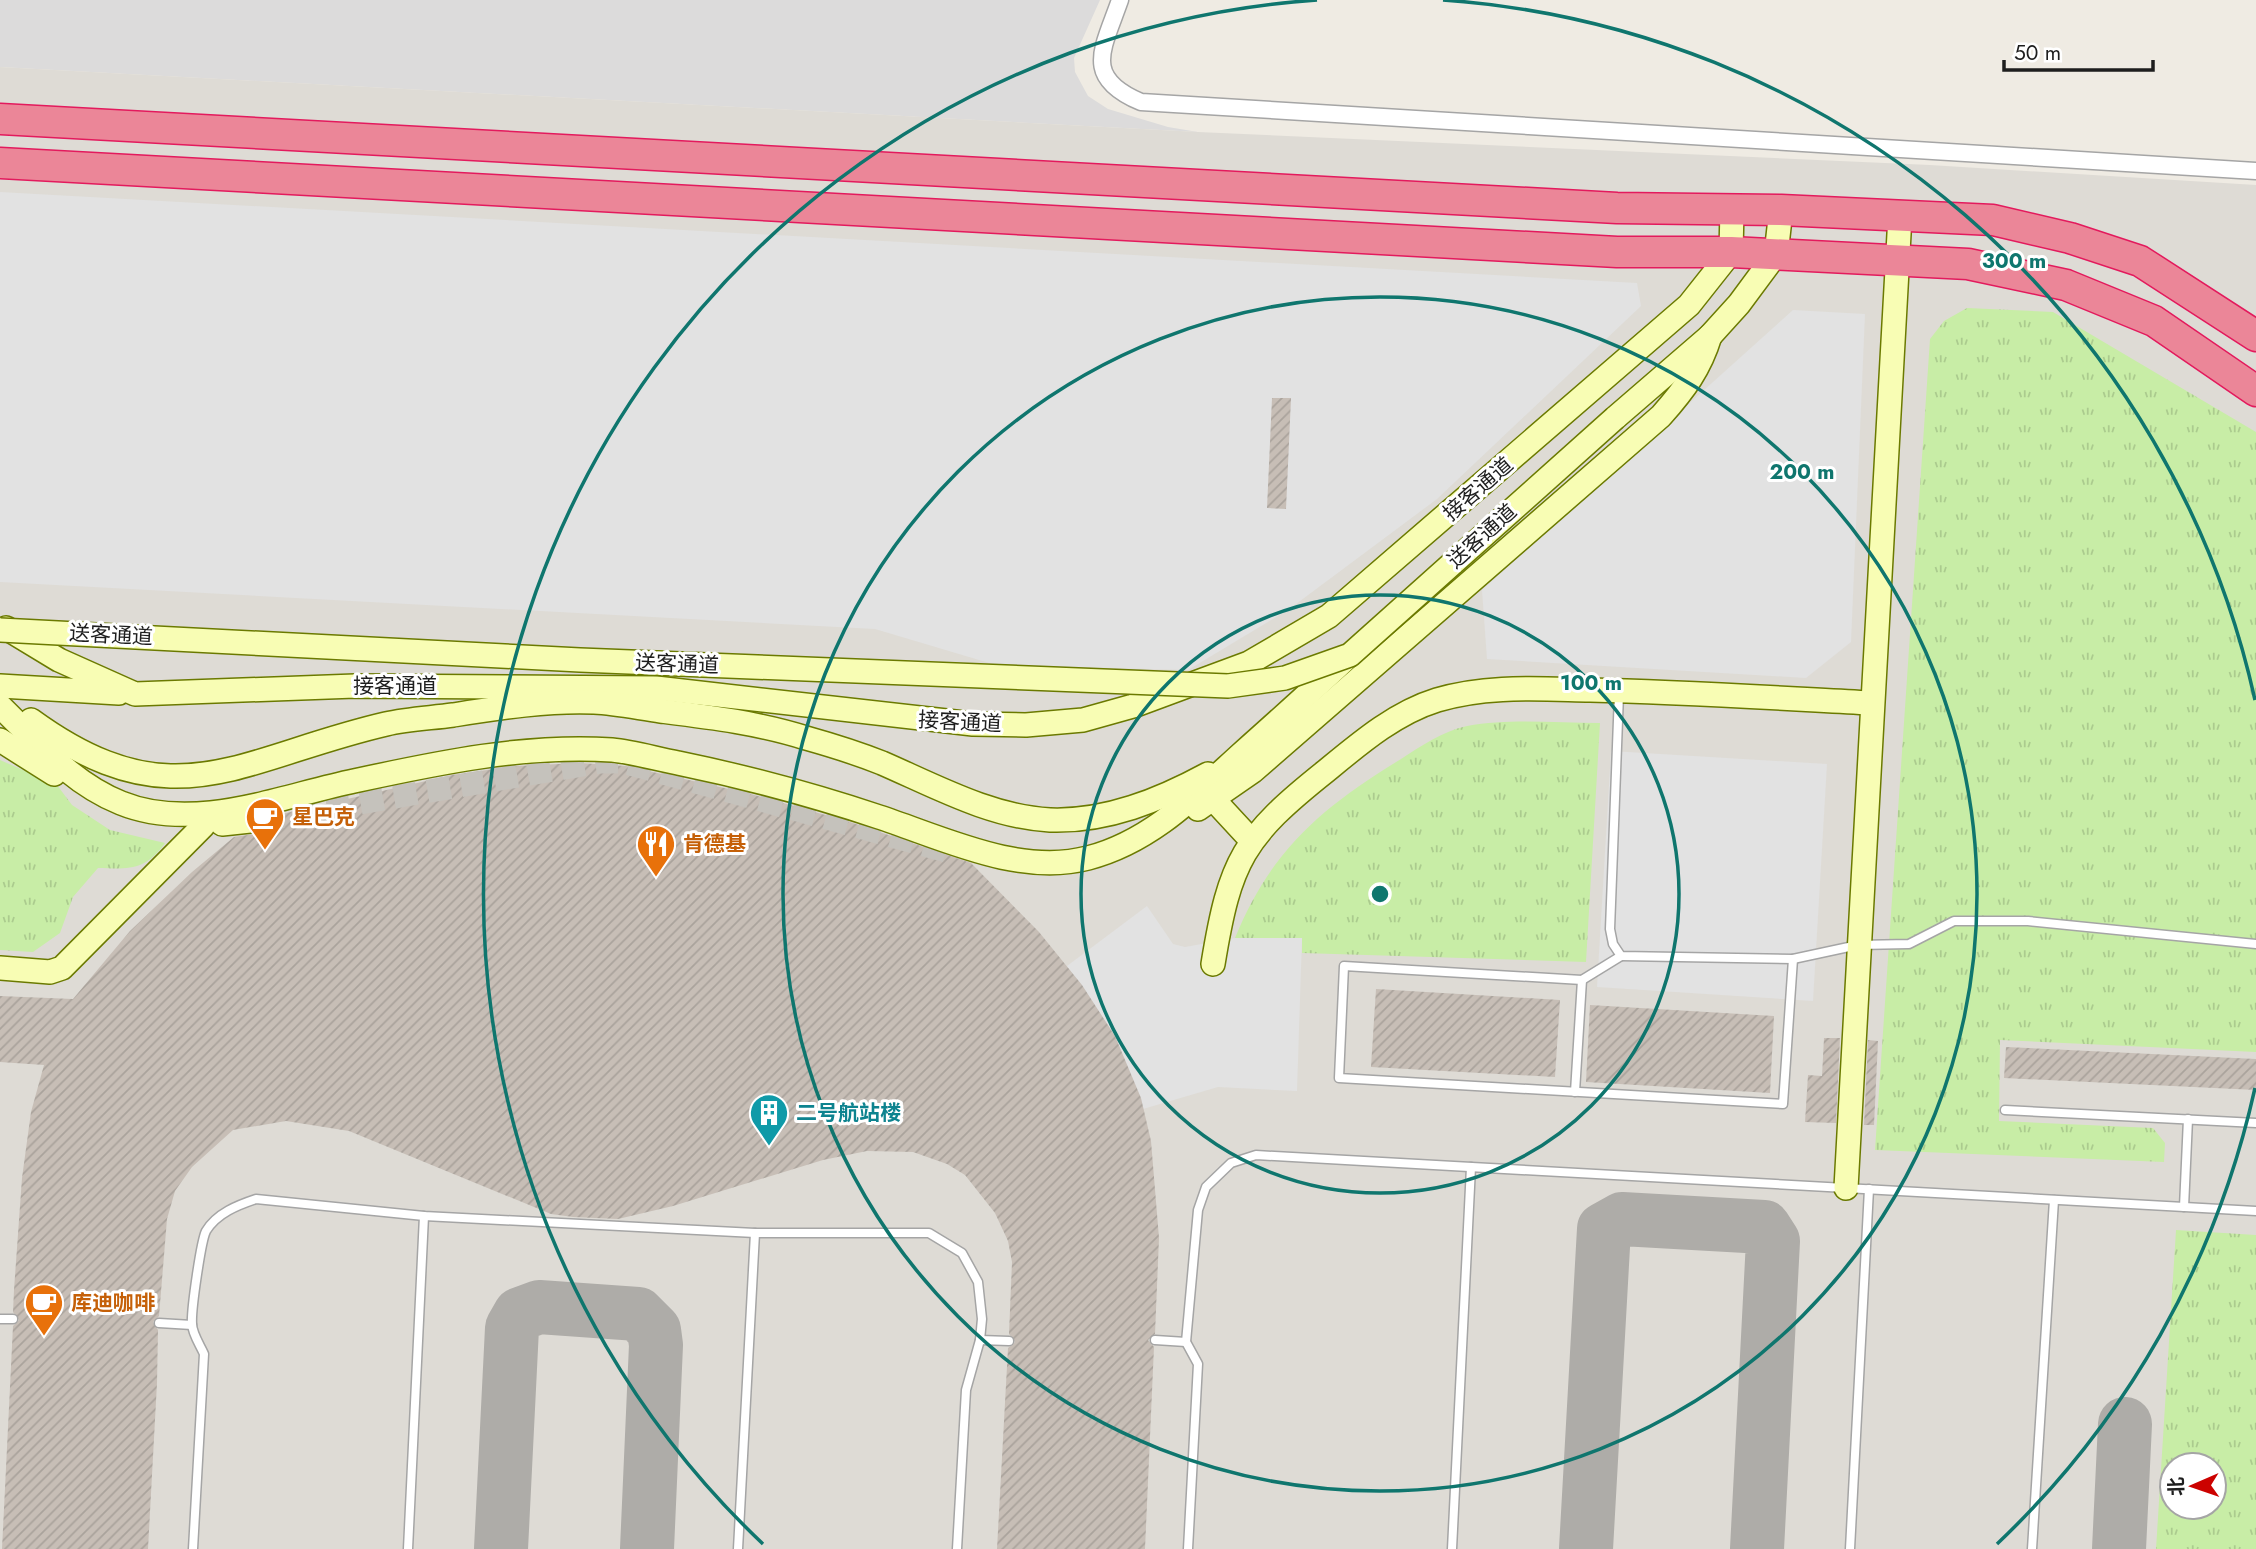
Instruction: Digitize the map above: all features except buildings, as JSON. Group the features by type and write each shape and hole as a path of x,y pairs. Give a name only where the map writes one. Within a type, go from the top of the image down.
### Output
{"highway":[{"path":"0,119 1616,208 1781,210 1993,220 2070,238 2140,261 2256,335"},
{"path":"0,163 1617,252 1731,252 1968,264 2066,285 2154,321 2256,391"}],"main road":[{"path":"1731,252 1732,209"},
{"path":"960,855 1037,872 1092,866 1125,854 1214,800 1253,771 1661,416 1690,382 1701,364 1710,336 1776,254 1781,210"},
{"path":"1857,1189 1858,944 1900,216"},
{"name":"接客通道","path":"0,627 59,660 135,694 355,686 656,688 973,724 1057,723 1109,713 1249,663 1329,616 1666,327 1689,305 1731,252"},
{"name":"送客通道","path":"0,706 69,774 101,794 139,808 185,813 218,811 354,781 503,754 614,750 743,777 957,843 1044,863 1087,858 1149,831 1189,804 1350,655 1710,336"},
{"name":"送客通道","path":"0,627 594,661 1228,687 1285,678 1350,655"},
{"path":"0,686 135,694"},
{"path":"1213,964 1228,886 1251,840 1290,799 1359,744 1396,719 1436,701 1495,689 1619,691 1871,703"},
{"name":"送客通道","path":"0,697 55,737 105,763 168,778 226,771 387,724 497,709 593,702 722,719 803,737 878,762 964,799 1011,813 1049,820 1110,813 1154,801 1236,759"},
{"path":"0,740 121,815 163,826 203,826 260,820"},
{"path":"1214,800 1251,840"},
{"path":"0,968 50,972 62,968 203,826"}],"street":[{"path":"1120,0 1101,58 1101,71 1110,86 1141,102 2256,171"}],"lane":[{"path":"1619,691 1610,929 1613,944 1621,956"},
{"path":"1793,959 1783,1104 1339,1078 1344,966 1582,980 1621,956 1793,959 1858,944 1909,944 1954,921 2028,921 2256,944"},
{"path":"1575,1092 1582,980"},
{"path":"2005,1111 2256,1123"},
{"path":"2184,1207 2188,1119"},
{"path":"1188,1549 1198,1364 1186,1342 1198,1210 1206,1187 1231,1163 1256,1155 2256,1211"},
{"path":"1452,1549 1471,1167"},
{"path":"1850,1549 1857,1189"},
{"path":"193,1549 204,1354 192,1325 206,1232 218,1217 235,1206 257,1199 424,1216 755,1233 929,1233 962,1253 978,1282 980,1340 966,1390 957,1549"},
{"path":"2032,1549 2054,1200"},
{"path":"408,1549 424,1216"},
{"path":"738,1549 755,1233"},
{"path":"0,1319 13,1319"},
{"path":"159,1323 192,1325"},
{"path":"1154,1339 1186,1342"},
{"path":"980,1340 1009,1341"}],"shaded area":[{"path":"0,0 1100,0 1074,58 1075,72 1088,96 1108,109 1168,127 1198,132 0,67"},
{"path":"0,67 1198,132 1930,165 2256,185 2256,1549 0,1549"},
{"path":"0,192 1637,283 1641,306 1437,499 1288,610 1188,670 996,665 875,629 0,582"},
{"path":"1793,310 1865,314 1851,642 1806,678 1487,659 1482,590"},
{"path":"1611,751 1827,764 1813,1001 1597,987"},
{"path":"1147,906 1173,944 1185,947 1235,938 1302,938 1297,1091 1218,1087 1143,1109 1115,1036 1067,966"}],"green space":[{"path":"1967,308 2053,312 2256,432 2256,1052 2000,1040 1999,1121 2153,1128 2165,1143 2164,1162 1875,1150 1930,339 1944,321"},
{"path":"1600,723 1586,962 1302,953 1302,938 1235,938 1265,880 1302,834 1346,795 1424,744 1458,728 1483,724"},
{"path":"0,760 57,785 72,805 110,830 165,843 150,859 136,866 98,868 73,897 60,933 33,952 0,950"},
{"path":"2176,1230 2256,1235 2256,1549 2156,1549 2158,1517 2158,1521 2228,1521 2228,1451 2162,1451"}],"taxiway":[{"path":"1586,1549 1604,1229 1622,1219 1764,1227 1773,1241 1757,1549"},
{"path":"501,1549 512,1328 520,1314 539,1307 638,1314 654,1330 656,1345 647,1549"},
{"path":"2119,1549 2125,1424"}],"tunnel":[{"path":"260,820 600,762 623,762 950,852"}],"place":[{"name":"星巴克","path":"265,851"},
{"name":"肯德基","path":"656,878"},
{"name":"二号航站楼","path":"769,1147"},
{"name":"库迪咖啡","path":"44,1337"}]}
